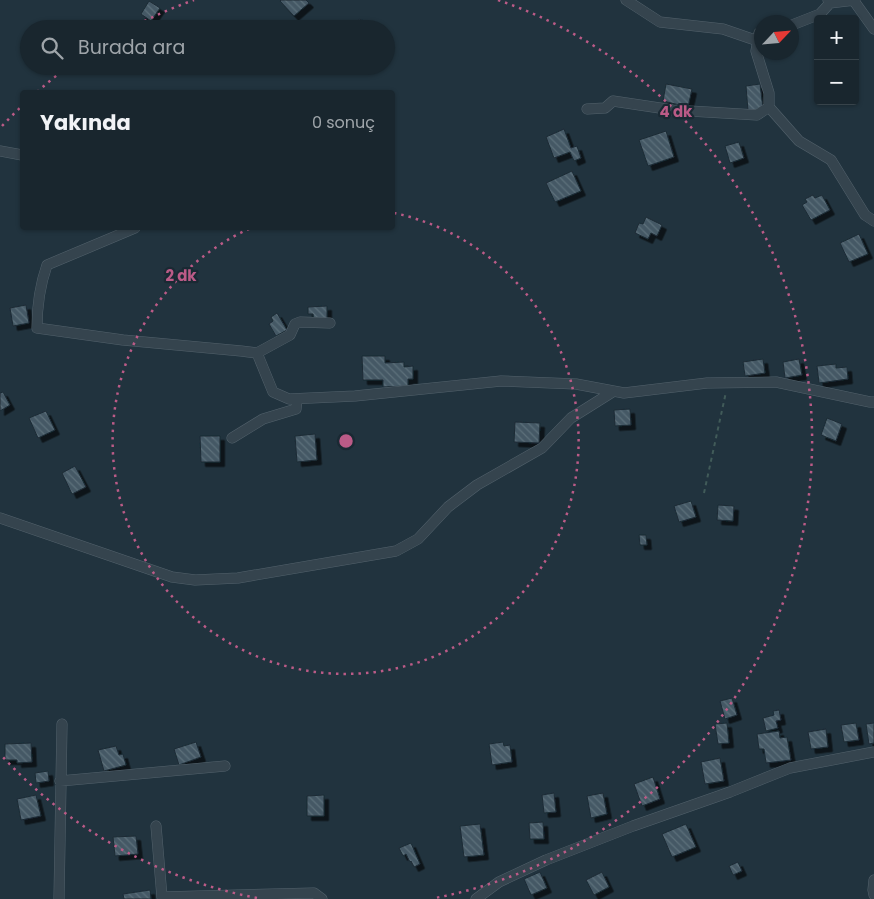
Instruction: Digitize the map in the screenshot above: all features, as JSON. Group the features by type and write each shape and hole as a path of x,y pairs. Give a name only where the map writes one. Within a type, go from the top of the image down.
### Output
{"street":[{"path":"626,0 660,22 724,29 754,36"},
{"path":"799,22 820,14 829,1 855,0 874,29"},
{"path":"759,60 769,93 769,107 799,141 831,160 865,215 874,221"},
{"path":"588,109 605,108 612,101 673,110 757,115 769,107"},
{"path":"0,150 20,155"},
{"path":"130,230 47,264 37,312 37,328 123,340 242,350 257,353 290,335 295,324 300,322 330,323"},
{"path":"257,353 273,392 289,399 356,396 501,381 576,384 624,394 707,383 776,382 874,402"},
{"path":"0,518 172,577 195,580 238,578 396,551 418,539 448,506 477,486 542,448 571,418 614,391"},
{"path":"232,438 264,419 296,409 297,399"},
{"path":"59,899 62,724"},
{"path":"476,899 499,882 546,860 790,768 874,752"},
{"path":"60,781 225,766"},
{"path":"156,826 162,897 314,893 322,899"},
{"path":"874,880 872,890 874,895"}],"path":[{"path":"704,493 729,383"}],"building":[{"path":"281,0 306,0 309,3 294,16"},
{"path":"149,1 160,8 152,20 141,14"},
{"path":"666,84 692,89 688,107 663,101"},
{"path":"760,84 763,109 748,111 746,86"},
{"path":"564,129 571,148 577,146 581,158 574,161 570,152 554,158 546,137"},
{"path":"666,131 674,157 648,166 639,140"},
{"path":"739,142 744,158 730,163 725,146"},
{"path":"572,171 581,191 555,202 546,183"},
{"path":"813,195 815,198 822,195 830,210 811,220 802,205 807,202 805,199"},
{"path":"646,217 662,225 657,236 651,233 648,239 635,233 639,223 643,224"},
{"path":"859,234 868,254 849,262 840,243"},
{"path":"26,305 29,323 13,326 10,308"},
{"path":"327,306 327,321 314,321 313,314 308,314 308,307"},
{"path":"277,313 287,330 276,336 269,324 273,321 271,317"},
{"path":"362,356 385,356 385,363 404,362 404,367 413,366 413,379 408,379 408,386 383,387 383,380 363,380"},
{"path":"763,359 765,373 745,376 743,362"},
{"path":"799,359 802,375 785,378 783,362"},
{"path":"836,364 836,368 847,367 848,379 819,383 817,366"},
{"path":"3,392 10,405 0,411 0,393"},
{"path":"630,409 631,425 615,426 614,410"},
{"path":"46,411 55,430 38,438 29,418"},
{"path":"827,418 842,424 836,441 821,435"},
{"path":"515,422 540,423 539,443 514,442"},
{"path":"315,434 317,460 297,462 295,436"},
{"path":"200,436 220,436 220,462 201,462"},
{"path":"75,466 86,487 72,494 62,473"},
{"path":"691,501 696,517 679,522 674,506"},
{"path":"718,505 734,506 733,521 717,520"},
{"path":"639,535 646,535 647,545 640,545"},
{"path":"732,698 737,715 725,719 720,701"},
{"path":"779,710 781,720 776,721 778,728 766,731 763,718 774,715 773,711"},
{"path":"727,723 729,743 718,744 715,724"},
{"path":"856,723 859,740 844,742 841,725"},
{"path":"874,723 874,743 869,744 866,724"},
{"path":"826,729 828,747 811,749 808,732"},
{"path":"779,731 780,738 787,737 791,760 766,763 764,749 759,749 757,734"},
{"path":"196,742 201,757 179,765 174,749"},
{"path":"503,742 504,746 510,745 512,762 492,765 489,744"},
{"path":"31,743 32,762 17,763 17,760 5,760 5,744"},
{"path":"116,746 119,755 123,754 126,765 104,771 98,750"},
{"path":"720,758 724,781 705,784 701,762"},
{"path":"48,771 49,781 36,783 35,773"},
{"path":"653,777 660,799 642,806 634,784"},
{"path":"554,793 556,812 544,813 542,795"},
{"path":"603,793 607,814 591,818 587,796"},
{"path":"36,795 41,816 21,820 17,799"},
{"path":"324,795 324,816 307,816 307,796"},
{"path":"543,822 544,839 530,839 529,823"},
{"path":"480,824 484,855 464,857 460,826"},
{"path":"686,824 696,847 672,857 662,834"},
{"path":"136,836 138,854 115,856 113,837"},
{"path":"411,843 420,864 414,867 406,854 403,856 399,848"},
{"path":"738,862 742,871 733,875 729,866"},
{"path":"540,872 547,888 531,895 524,879"},
{"path":"602,872 609,887 594,895 586,880"},
{"path":"150,890 151,899 124,899 123,894"}]}
